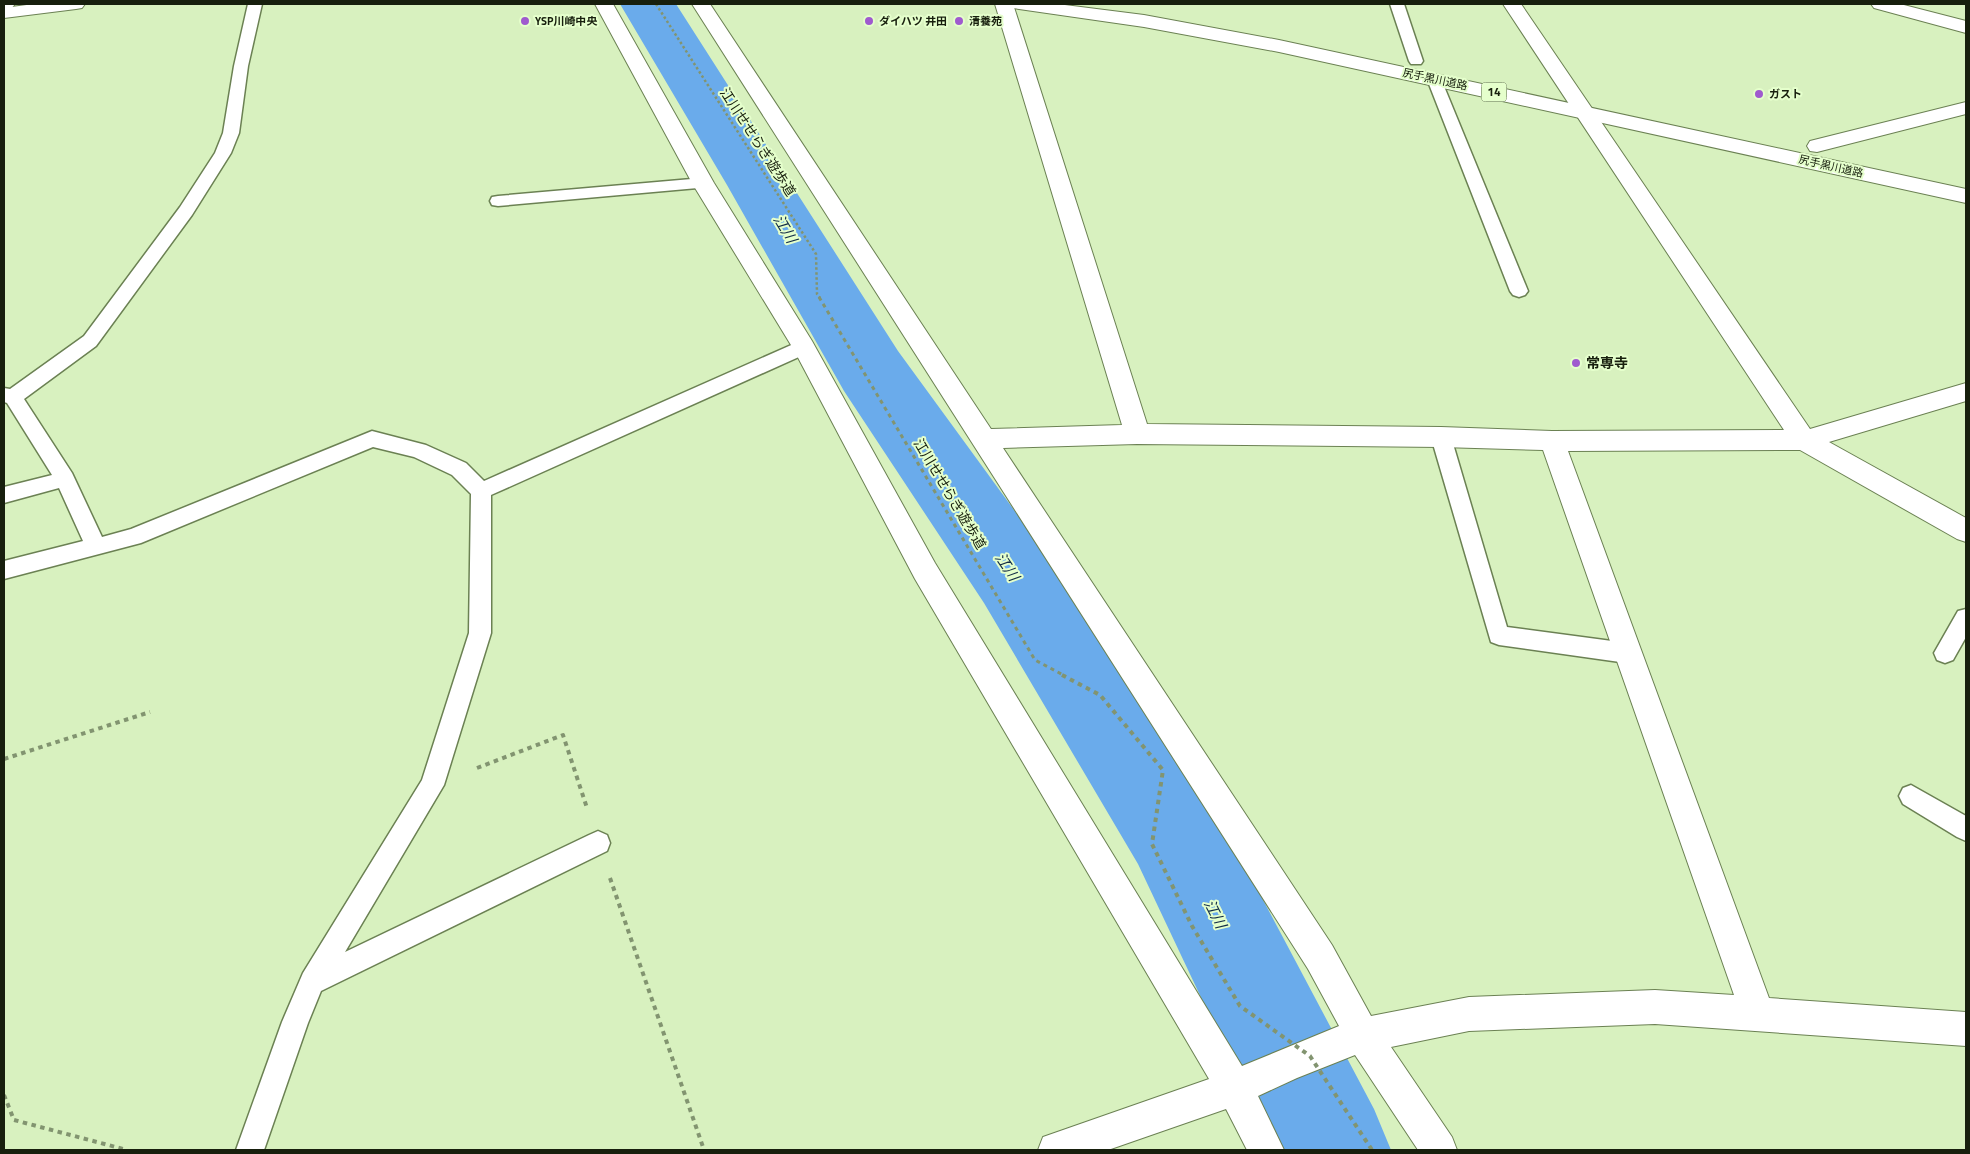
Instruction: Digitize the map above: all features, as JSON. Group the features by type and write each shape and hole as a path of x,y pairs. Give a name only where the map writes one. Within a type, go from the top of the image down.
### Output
{"street":[{"path":"4,13 76,4"},
{"path":"604,4 703,183 804,347 925,571 1235,1088 1266,1150"},
{"path":"701,4 1320,957 1362,1035 1439,1150"},
{"path":"1004,4 1137,434"},
{"name":"尻手黒川道路","path":"1019,4 1144,21 1279,46 1434,79 1817,146 1966,179"},
{"name":"尻手黒川道路","path":"1104,4 1288,36 1416,61 1578,104 1966,196"},
{"path":"1512,4 1804,440 1966,531"},
{"path":"1880,4 1966,26"},
{"path":"1817,146 1966,108"},
{"path":"982,439 1137,434 1441,437 1552,441 1804,440 1966,392"},
{"path":"1552,441 1758,1014"},
{"path":"1056,1150 1235,1088 1289,1063 1362,1035 1469,1014 1655,1007 1966,1029"}],"lane":[{"path":"96,546 65,479 8,396 90,341 186,212 223,153 231,133 241,66 255,4"},
{"path":"1396,4 1416,61"},
{"path":"1434,79 1519,291"},
{"path":"498,201 703,183"},
{"path":"481,491 804,347"},
{"path":"1441,437 1499,635 1627,653"},
{"path":"4,570 134,537 372,439 419,450 459,470 481,491 480,633 432,785 312,982 295,1022 250,1150"},
{"path":"4,495 65,479"},
{"path":"1945,652 1966,618"},
{"path":"1911,796 1966,829"},
{"path":"312,982 598,843"}],"path":[{"name":"江川せせらぎ遊歩道","path":"656,4 816,254 817,294 1035,660 1100,694 1163,770 1152,844 1192,926 1240,1006 1310,1056 1372,1150"},
{"path":"4,759 150,712"},
{"path":"432,785 563,735 598,843 704,1150"},
{"path":"4,1095 14,1120 127,1150"}],"waterway":[{"name":"江川","path":"648,4 760,185 871,371 1014,577 1173,830 1333,1150"}],"place":[{"name":"YSP川崎中央","path":"525,21"},
{"name":"ダイハツ 井田","path":"869,21"},
{"name":"清養苑","path":"959,21"},
{"name":"ガスト","path":"1759,94"},
{"name":"常専寺","path":"1576,363"}]}
